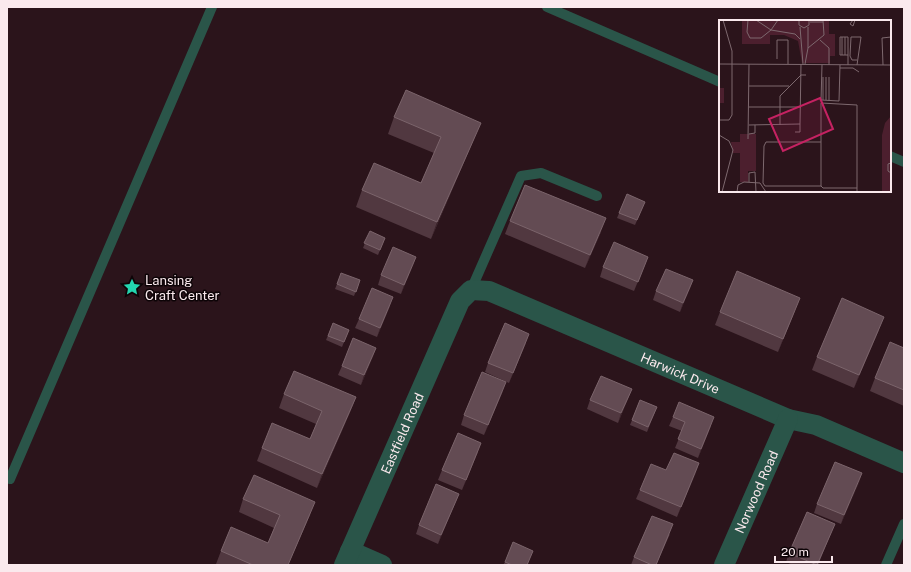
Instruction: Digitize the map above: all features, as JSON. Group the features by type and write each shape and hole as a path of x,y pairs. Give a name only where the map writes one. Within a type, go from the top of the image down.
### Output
{"street":[{"name":"Harwick Drive","path":"465,295 489,291 788,419 816,425 904,463"},
{"name":"Eastfield Road","path":"347,558 465,295"},
{"name":"Norwood Road","path":"724,565 788,419"},
{"path":"347,558 382,565"}],"lane":[{"path":"8,481 212,7"},
{"path":"547,7 719,82"},
{"path":"891,156 904,162"},
{"path":"465,295 521,176 540,173 597,196"},
{"path":"886,565 904,524"}],"building":[{"path":"406,90 481,123 437,222 362,190 374,163 421,183 441,137 394,117"},
{"path":"525,185 606,218 590,255 510,221"},
{"path":"627,194 645,202 637,220 619,213"},
{"path":"370,231 385,238 380,250 364,243"},
{"path":"614,242 648,257 638,282 603,267"},
{"path":"393,247 416,257 404,285 381,275"},
{"path":"666,269 693,280 683,303 656,291"},
{"path":"737,271 800,298 783,339 720,312"},
{"path":"341,273 360,280 356,292 337,284"},
{"path":"372,288 393,297 380,328 359,319"},
{"path":"842,298 884,317 859,375 817,357"},
{"path":"333,323 349,330 344,342 328,336"},
{"path":"505,323 529,334 513,373 488,363"},
{"path":"353,338 376,348 364,375 342,366"},
{"path":"890,342 904,348 904,390 875,378"},
{"path":"294,371 356,397 322,474 262,448 272,423 310,439 322,411 284,394"},
{"path":"482,372 506,382 488,425 464,415"},
{"path":"601,376 632,389 621,413 590,400"},
{"path":"640,400 657,407 648,427 632,420"},
{"path":"679,402 714,417 701,449 678,439 685,422 673,417"},
{"path":"458,433 481,443 466,480 442,470"},
{"path":"674,453 699,463 681,507 640,490 651,464 666,470"},
{"path":"835,462 862,473 844,515 817,504"},
{"path":"254,475 315,502 288,565 253,565 221,551 231,527 268,543 280,515 243,499"},
{"path":"436,484 459,494 441,535 419,525"},
{"path":"807,512 835,524 817,565 789,553"},
{"path":"652,516 673,524 656,565 652,565 634,557"},
{"path":"513,542 533,551 527,565 512,565 505,562"}],"place":[{"name":"Lansing Craft Center","path":"132,287"}]}
